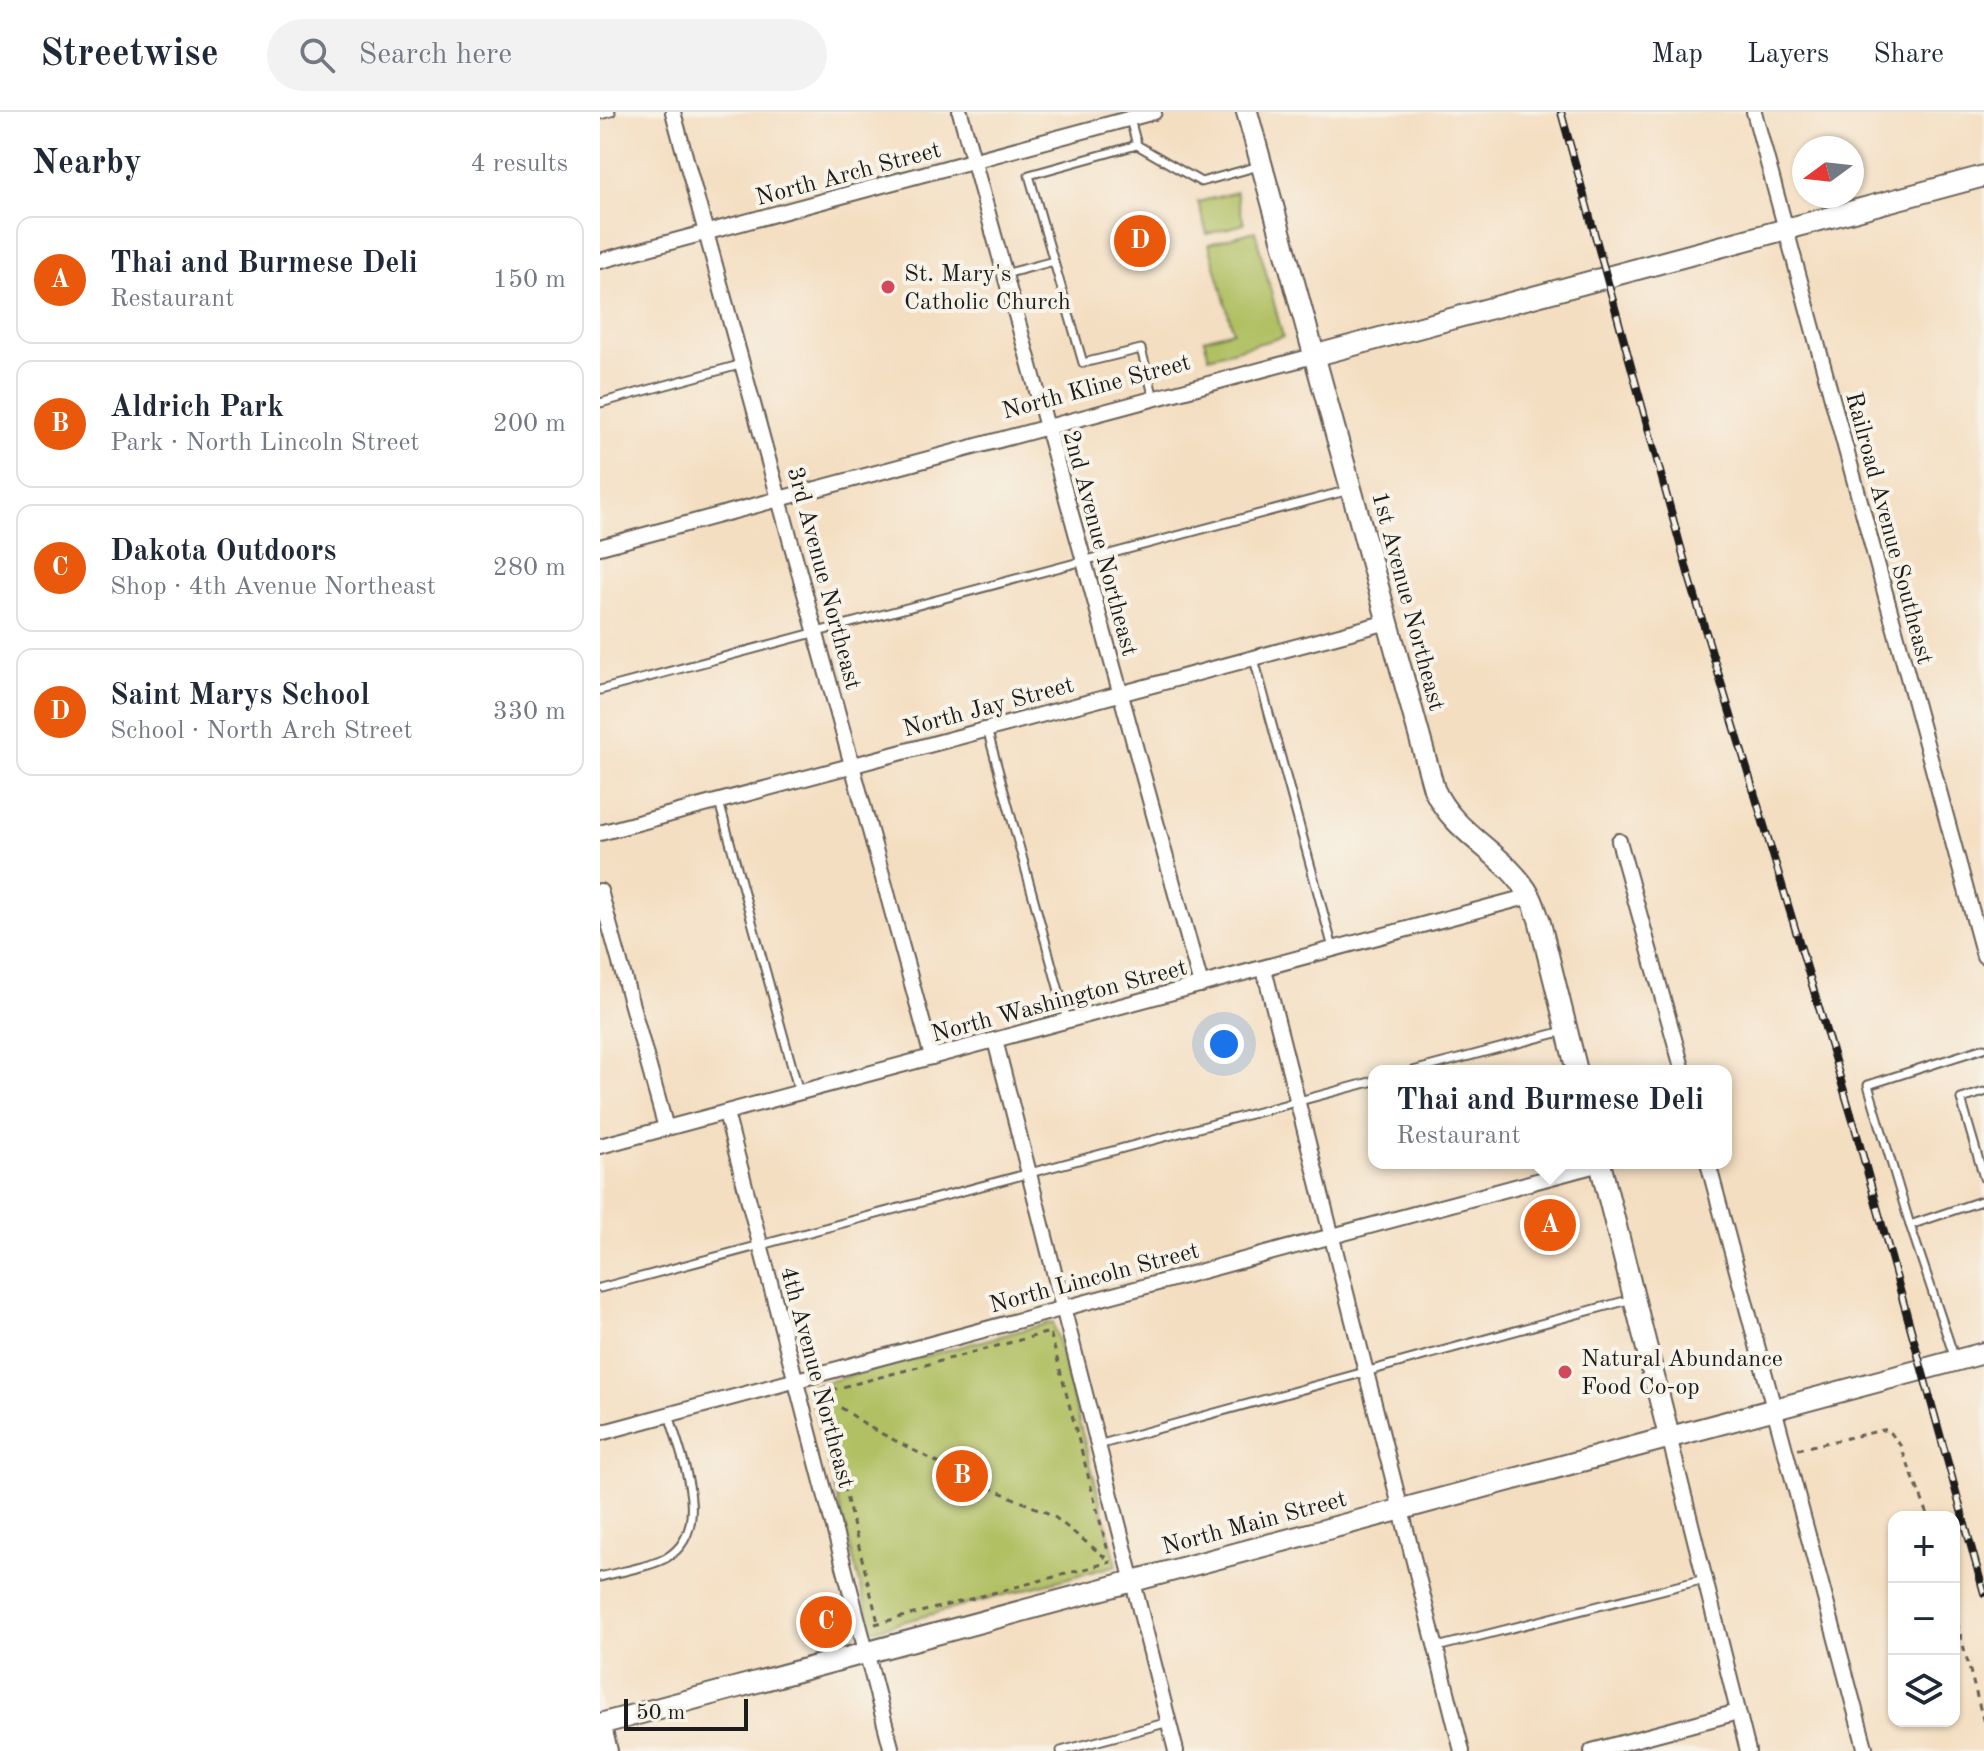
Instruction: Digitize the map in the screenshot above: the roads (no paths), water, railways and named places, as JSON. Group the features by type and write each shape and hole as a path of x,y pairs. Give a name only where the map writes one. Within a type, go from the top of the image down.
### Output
{"street":[{"name":"3rd Avenue Northeast","path":"673,112 932,1057"},
{"name":"2nd Avenue Northeast","path":"960,112 1201,985"},
{"name":"North Arch Street","path":"600,261 1154,112"},
{"name":"1st Avenue Northeast","path":"1247,112 1434,789 1449,815 1505,866 1530,896 1539,919 1576,1065"},
{"name":"Railroad Avenue Southeast","path":"1754,112 1982,939 1984,956"},
{"name":"North Kline Street","path":"600,547 1984,176"},
{"name":"North Jay Street","path":"600,833 1388,622"},
{"path":"1619,841 1681,1065"},
{"path":"600,891 666,1128"},
{"name":"North Washington Street","path":"600,1146 1530,896"},
{"path":"1264,969 1462,1751"},
{"path":"995,1040 1176,1751"},
{"name":"4th Avenue Northeast","path":"726,1113 892,1751"},
{"name":"North Lincoln Street","path":"600,1433 1581,1169"},
{"path":"1601,1169 1748,1751"},
{"path":"1710,1169 1866,1751"},
{"name":"North Main Street","path":"600,1724 1984,1353"},
{"path":"1592,1751 1738,1712"},
{"path":"600,1724 607,1751"}],"lane":[{"path":"600,115 611,112"},
{"path":"1130,119 1137,145 1201,182 1261,165"},
{"path":"1137,145 1029,175 1083,363 1141,349 1154,398"},
{"path":"1005,274 1054,261"},
{"path":"600,403 743,364"},
{"path":"600,690 1352,490"},
{"path":"1254,657 1334,950"},
{"path":"987,728 1067,1020"},
{"path":"719,801 799,1092"},
{"path":"1436,1065 1567,1030"},
{"path":"1955,1361 1868,1085 1984,1048"},
{"path":"600,1288 1368,1083"},
{"path":"1984,1092 1961,1099 1984,1178"},
{"path":"1910,1225 1984,1200"},
{"path":"1098,1445 1635,1298"},
{"path":"600,1577 664,1559 676,1550 685,1537 693,1504 669,1414"},
{"path":"1437,1647 1705,1579"},
{"path":"1061,1751 1169,1722"}],"railway":[{"path":"1561,112 1688,573 1854,1124 1984,1593"}],"place":[{"name":"Saint Marys School","path":"1140,241"},
{"name":"St. Mary's Catholic Church","path":"888,287"},
{"name":"Thai and Burmese Deli","path":"1550,1225"},
{"name":"Natural Abundance Food Co-op","path":"1565,1372"},
{"name":"Aldrich Park","path":"962,1476"},
{"name":"Dakota Outdoors","path":"826,1622"}]}
